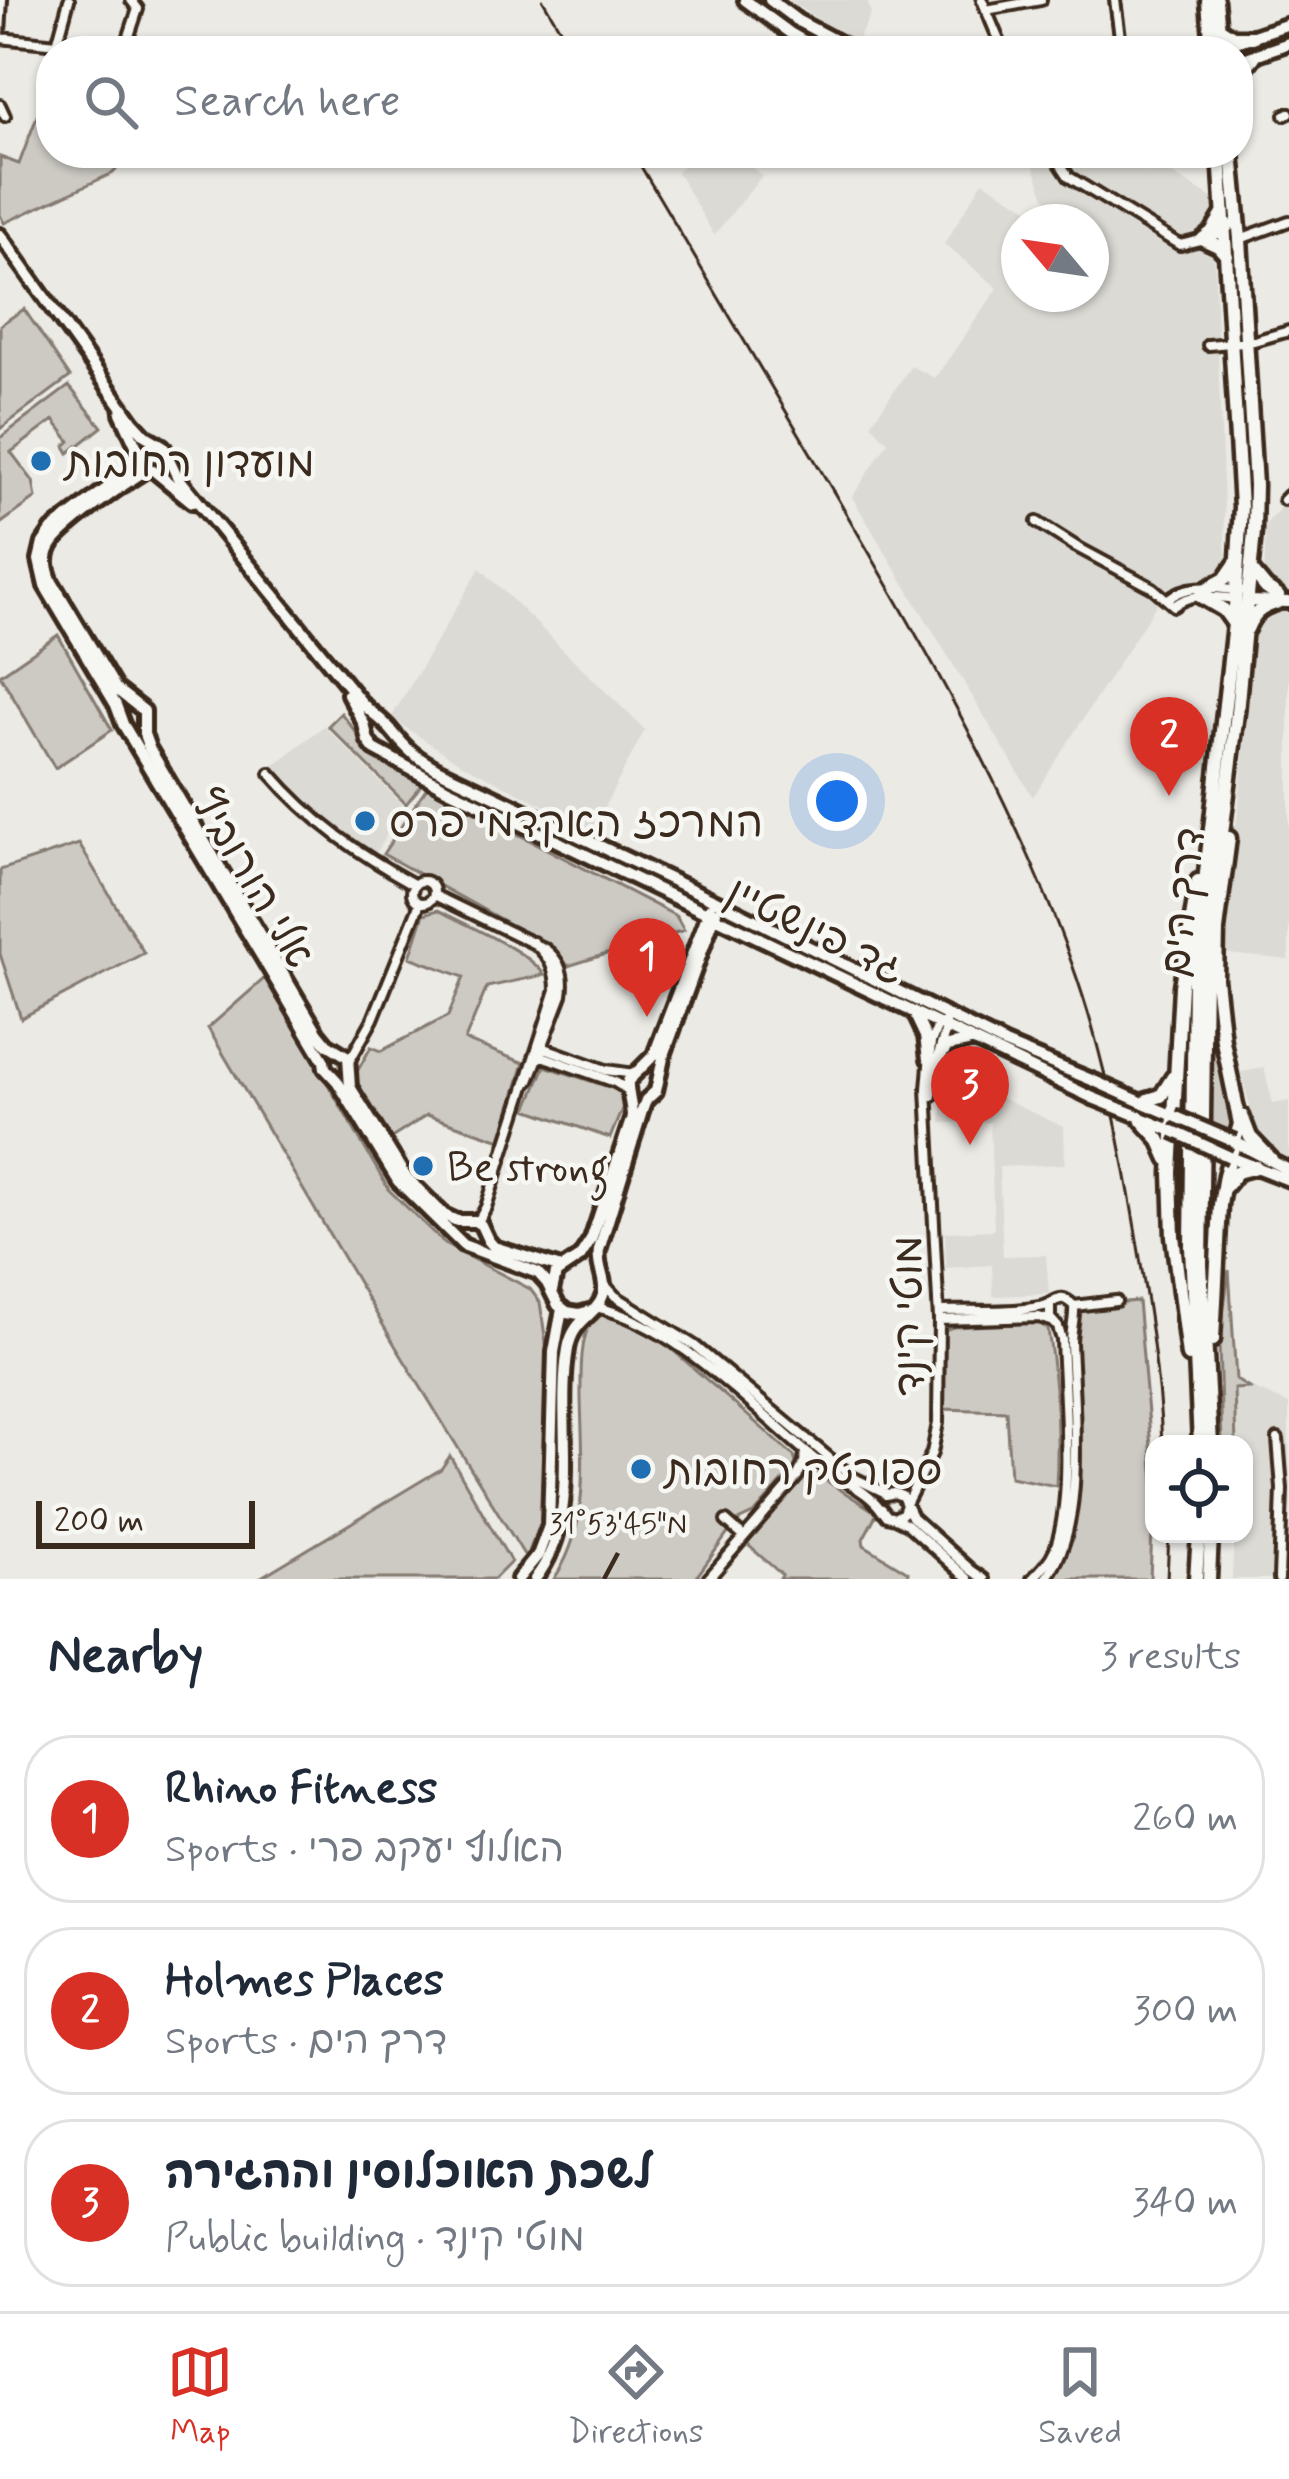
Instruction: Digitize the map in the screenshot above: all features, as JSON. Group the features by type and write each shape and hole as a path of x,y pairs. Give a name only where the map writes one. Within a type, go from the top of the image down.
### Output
{"main road":[{"path":"1212,0 1217,36"},
{"path":"1212,0 1213,36"},
{"path":"1219,28 1231,36"},
{"name":"דרך הים","path":"1205,1435 1210,1419 1201,1265 1204,971 1237,713 1241,596 1240,239 1223,168"},
{"name":"דרך הים","path":"1232,168 1233,214 1226,231 1255,485 1251,570 1241,596"},
{"path":"1228,255 1203,239 1233,214"},
{"path":"1238,557 1228,575 1204,592 1239,630 1264,607 1283,600"},
{"path":"1251,570 1283,600"},
{"name":"דרך הים","path":"1203,1435 1191,1247 1194,980 1239,630"},
{"path":"1237,713 1216,957 1218,1004 1238,1106 1250,1137 1271,1160"},
{"path":"1202,1435 1171,1207 1171,1173 1183,967 1213,808"},
{"path":"1171,1173 1160,1139 1140,1109 1164,1093 1176,1070"},
{"path":"1210,1419 1222,1194 1239,1130 1238,1106"},
{"path":"1222,1194 1237,1172 1256,1167"},
{"path":"1196,1579 1198,1543"},
{"path":"1209,1579 1211,1543"}],"street":[{"path":"2,0 0,36 36,41"},
{"path":"59,36 69,0"},
{"path":"129,36 138,9 130,0"},
{"path":"745,0 795,36"},
{"path":"770,0 826,36"},
{"path":"997,36 984,5 1041,0"},
{"path":"1114,0 1120,36"},
{"path":"1253,37 1289,24"},
{"path":"1254,56 1289,44"},
{"path":"0,105 4,116"},
{"path":"1063,168 1069,177 1180,245 1226,231"},
{"path":"1233,214 1255,232"},
{"path":"1228,255 1240,239 1289,220"},
{"name":"גד פינשטיין","path":"0,235 133,422 163,448 173,471 366,709 411,753 716,901 976,1043 1093,1098 1140,1109"},
{"path":"1208,345 1289,331"},
{"name":"גד פינשטיין","path":"105,383 150,469 207,513"},
{"path":"147,444 163,448 163,465 150,469 58,536 47,560 52,582 104,669 121,694 143,710 144,722 127,728 44,586 39,560 52,530 130,470 147,444"},
{"path":"1037,522 1171,602 1204,592 1283,600"},
{"name":"גד פינשטיין","path":"335,670 373,745 446,788 909,1012 1005,1044 1232,1149"},
{"path":"121,715 134,704"},
{"name":"אלי הורוביץ","path":"144,722 149,748 318,1033 344,1058 350,1087 405,1176 444,1215 473,1222"},
{"path":"374,726 389,729 390,746 373,745 368,733 374,726"},
{"name":"אלי הורוביץ","path":"127,728 324,1061"},
{"path":"270,773 345,843 415,885"},
{"path":"420,903 412,895 415,885 430,883 434,895 533,942 554,957 563,982 560,1002 518,1106 486,1207 473,1222 460,1226 458,1239"},
{"path":"420,903 434,895"},
{"path":"535,1579 550,1558 560,1531 567,1354 575,1328 603,1297 598,1250 646,1100 656,1091 703,938 697,916 678,898"},
{"path":"552,1291 554,1279 580,1257 591,1240 632,1117 628,1082 654,1055 716,901"},
{"path":"330,1074 341,1074 344,1058 373,1019 420,903"},
{"path":"703,938 730,923"},
{"path":"909,1012 922,1027 932,1060 954,1043 976,1043"},
{"name":"מוטי קינד","path":"906,1504 936,1438 939,1408 927,1093 943,1023"},
{"path":"540,1051 613,1072 651,1075 656,1082"},
{"path":"540,1051 646,1100"},
{"path":"344,1058 330,1052 325,1068 338,1081 398,1181 466,1247 543,1277 562,1309 554,1352 549,1526 538,1555 518,1579"},
{"path":"1232,1149 1289,1170"},
{"path":"1232,1149 1256,1167 1289,1180"},
{"path":"473,1222 484,1228 490,1244 498,1248 565,1265 588,1263 615,1296 695,1346 834,1464 861,1483 899,1494 912,1517 984,1579"},
{"path":"475,1248 485,1235"},
{"path":"939,1315 1038,1308 1063,1298 1075,1311"},
{"path":"939,1315 1040,1317 1066,1325 1075,1311 1116,1301"},
{"path":"1032,1579 1054,1549 1064,1492 1062,1340 1048,1313 1052,1304"},
{"path":"562,1309 631,1317 677,1344 825,1468 908,1525 968,1579"},
{"path":"1045,1579 1061,1556 1070,1511 1075,1311"},
{"path":"1280,1579 1282,1444"},
{"path":"797,1477 806,1451"},
{"path":"708,1579 797,1477 809,1468 825,1468"},
{"path":"882,1510 888,1494"},
{"path":"893,1518 901,1515 906,1504"},
{"path":"726,1521 744,1537"}],"shaded area":[{"path":"789,0 867,0 871,14 860,36 824,24"},
{"path":"36,119 36,168 118,168 4,223 0,157 19,164"},
{"path":"681,168 753,168 762,176 714,235 677,172"},
{"path":"1034,168 1142,168 1149,172 1163,168 1212,198 1223,573 1172,589 1156,605 1033,797 852,497 888,442 871,424 911,366 935,378 998,288 944,244 983,181 1021,204 1001,204 1001,312 1109,312 1109,204 1047,204"},
{"path":"24,309 70,377 0,429 0,325"},
{"path":"69,386 102,427 69,453 65,446 70,441 54,420 11,452 33,481 36,498 0,524 0,438"},
{"path":"1289,498 1289,594 1271,589 1264,579 1266,524"},
{"path":"480,568 645,730 592,830 460,763 391,718"},
{"path":"1289,607 1289,960 1218,953 1238,812 1257,616"},
{"path":"58,635 112,730 55,768 0,675"},
{"path":"341,713 373,754 424,782 406,804 328,726"},
{"path":"324,726 404,806 376,853 312,809 273,766"},
{"path":"427,787 676,916 684,930 568,966 556,950 383,854"},
{"path":"79,844 144,953 21,1018 0,954 0,870"},
{"path":"438,910 512,948 544,975 487,987 465,1040 524,1063 501,1140 427,1115 390,1139 354,1077 371,1047 381,1051 448,1016 464,977 410,957 424,914"},
{"path":"266,977 389,1190 446,1245 530,1289 540,1302 547,1350 541,1522 526,1558 208,1028"},
{"path":"1215,1026 1233,1113 1229,1138 1208,1130 1209,1030"},
{"path":"545,1066 618,1090 624,1104 610,1138 527,1109"},
{"path":"1264,1068 1273,1104 1289,1101 1289,1162 1257,1135 1241,1072"},
{"path":"949,1074 1064,1127 1065,1164 999,1167 1003,1256 1046,1255 1049,1294 993,1296 992,1265 946,1268 945,1232 994,1230 990,1122 941,1123"},
{"path":"1229,1270 1236,1380 1249,1388 1234,1389 1236,1435 1222,1435 1219,1344"},
{"path":"1138,1301 1150,1435 1145,1435 1145,1543 1151,1543 1150,1579 1053,1579 1070,1536 1075,1490 1074,1333 1082,1306"},
{"path":"603,1314 666,1344 794,1456 793,1470 755,1513 736,1522 695,1579 554,1579 574,1536 582,1491 584,1340 590,1322"},
{"path":"1031,1323 1048,1329 1056,1407 1056,1486 1010,1477 1006,1411 941,1409 942,1331"},
{"path":"1234,1388 1252,1388 1289,1404 1289,1579 1232,1579 1234,1543 1253,1543 1253,1435 1236,1435"},
{"path":"450,1456 511,1562 494,1579 258,1579 441,1469"},
{"path":"811,1471 877,1513 864,1545 908,1572 908,1579 780,1579 782,1575 747,1544"}],"railway":[{"path":"543,0 564,36"},
{"path":"642,168 934,667 995,783 1049,903 1083,996 1117,1128 1148,1309 1161,1435"},
{"path":"1167,1579 1169,1543"}],"place":[{"name":"מועדון רחובות","path":"41,461"},
{"name":"Holmes Places","path":"1169,796"},
{"name":"המרכז האקדמי פרס","path":"365,821"},
{"name":"Rhino Fitness","path":"647,1017"},
{"name":"לשכת האוכלוסין וההגירה","path":"970,1145"},
{"name":"Be strong","path":"423,1166"},
{"name":"ספורטק רחובות","path":"641,1469"}]}
